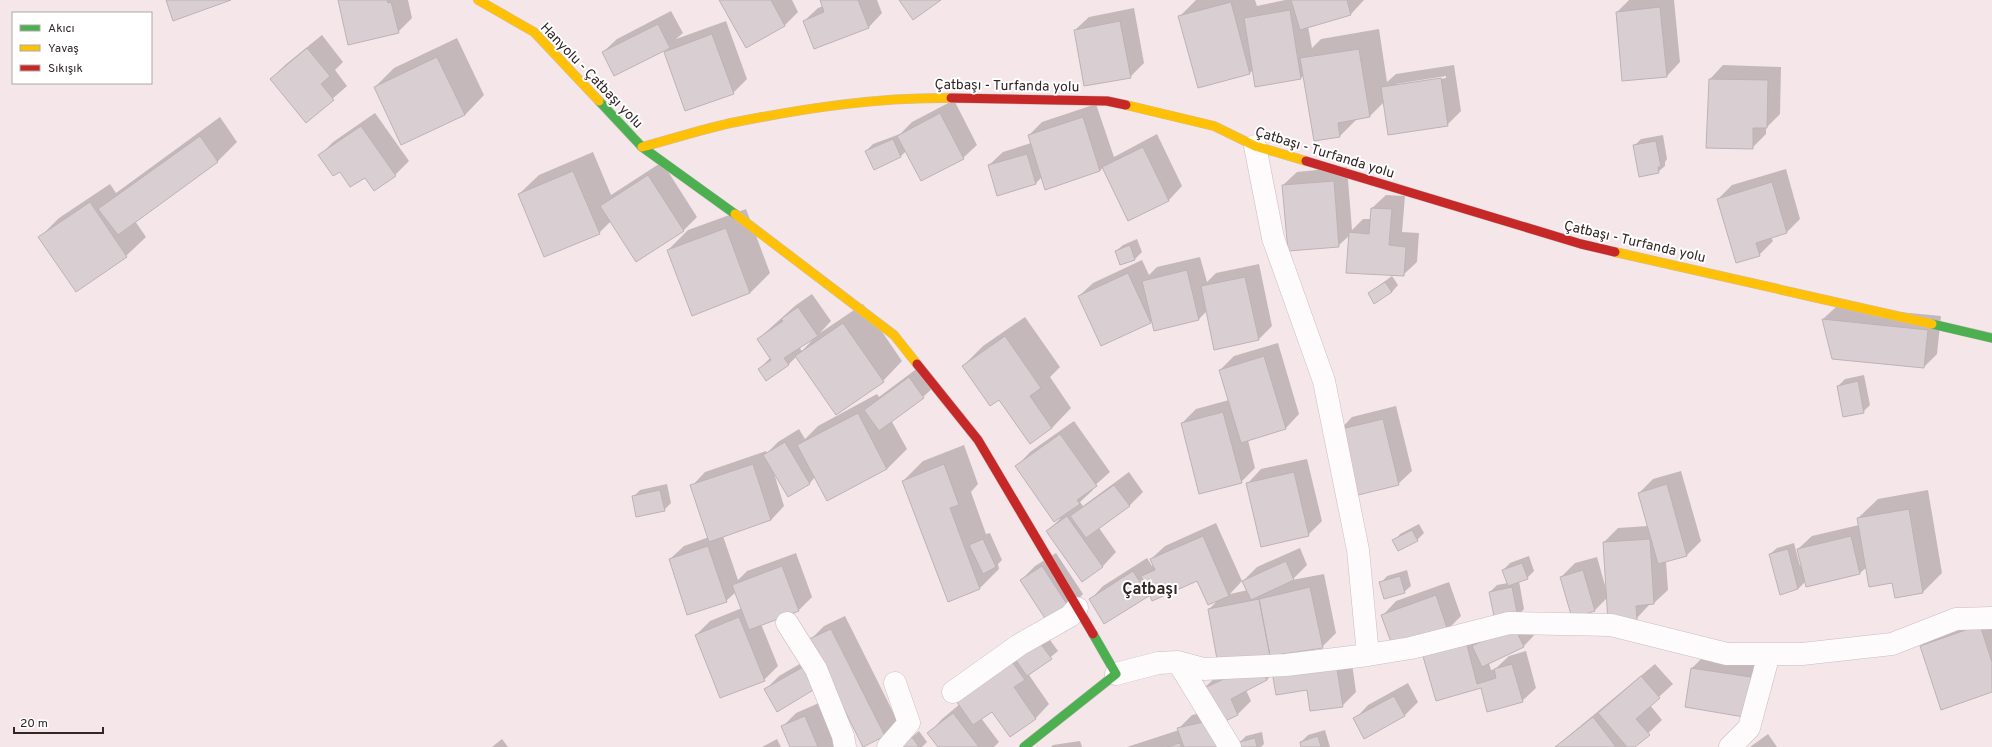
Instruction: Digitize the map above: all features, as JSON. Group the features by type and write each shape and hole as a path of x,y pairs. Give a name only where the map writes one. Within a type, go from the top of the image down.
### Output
{"street":[{"name":"Hanyolu - Çatbaşı yolu","path":"478,0 534,32 642,147 760,233 894,335 978,440 1116,674"},
{"name":"Çatbaşı - Turfanda yolu","path":"642,147 735,122 849,103 926,98 1107,101 1214,126 1255,146 1580,244 1866,308 1992,338"},
{"path":"1255,146 1273,238 1324,381 1358,550 1368,655"},
{"path":"953,692 1019,646 1070,616 1077,608"},
{"path":"1024,747 1116,674 1158,662 1178,662 1204,669 1286,665 1411,648 1509,623 1611,625 1727,654 1802,654 1892,644 1956,619 1992,618"},
{"path":"787,623 816,669 843,736 845,747"},
{"path":"1730,747 1749,728 1769,654"},
{"path":"1178,662 1230,747"},
{"path":"888,747 909,723 895,683"}],"building":[{"path":"166,0 231,0 173,21"},
{"path":"338,0 387,0 388,3 391,2 399,33 348,45"},
{"path":"719,0 771,0 785,26 746,48"},
{"path":"820,0 858,0 869,28 814,49 803,21 824,12"},
{"path":"899,0 941,0 913,20"},
{"path":"1291,0 1347,0 1351,15 1300,30"},
{"path":"1231,2 1250,74 1198,88 1178,16"},
{"path":"1660,7 1667,77 1622,81 1616,12"},
{"path":"1290,10 1301,79 1255,87 1244,18"},
{"path":"1120,21 1131,78 1084,86 1074,30"},
{"path":"658,24 670,48 614,76 602,52"},
{"path":"712,34 734,94 685,111 664,52"},
{"path":"307,48 330,76 321,84 334,100 306,123 270,79"},
{"path":"1359,49 1370,117 1338,123 1340,137 1314,141 1300,58"},
{"path":"437,57 465,115 401,145 374,87"},
{"path":"1441,78 1448,126 1388,135 1381,87"},
{"path":"1709,79 1768,80 1767,128 1753,128 1753,149 1706,148"},
{"path":"940,113 964,159 921,181 897,136"},
{"path":"1083,117 1100,171 1045,190 1028,135"},
{"path":"361,126 396,176 374,191 365,178 350,187 340,172 333,176 318,155"},
{"path":"200,136 218,162 118,235 98,209"},
{"path":"893,139 901,157 874,170 865,151"},
{"path":"1656,141 1661,167 1658,167 1659,173 1639,177 1633,145"},
{"path":"1143,147 1169,201 1128,221 1102,167"},
{"path":"1027,154 1036,184 997,196 988,165"},
{"path":"573,171 600,234 544,257 518,194"},
{"path":"648,175 684,231 636,262 600,206"},
{"path":"1334,181 1339,247 1288,251 1282,185"},
{"path":"1772,182 1787,233 1756,243 1760,256 1736,263 1717,199"},
{"path":"90,202 127,257 76,292 38,237"},
{"path":"1371,208 1392,209 1389,245 1406,247 1404,276 1346,273 1349,232 1369,234"},
{"path":"726,228 750,293 692,316 667,250"},
{"path":"1130,245 1135,260 1120,265 1115,251"},
{"path":"1187,270 1199,320 1154,331 1142,281"},
{"path":"1128,273 1151,323 1101,346 1078,296"},
{"path":"1245,277 1259,340 1214,350 1201,286"},
{"path":"1385,282 1392,292 1374,304 1368,293"},
{"path":"798,307 818,336 784,358 789,365 766,381 758,369 771,360 757,339 783,321 781,319"},
{"path":"1822,319 1928,330 1924,368 1832,359"},
{"path":"843,323 884,382 836,415 795,356"},
{"path":"1005,336 1041,388 1030,396 1052,428 1030,444 999,400 990,406 962,366"},
{"path":"1264,356 1286,429 1241,443 1219,370"},
{"path":"909,377 924,398 879,431 864,410"},
{"path":"1858,381 1864,413 1843,417 1837,386"},
{"path":"1223,412 1242,483 1199,494 1181,423"},
{"path":"858,413 887,469 827,501 797,445"},
{"path":"1383,419 1399,485 1354,496 1337,430"},
{"path":"1060,434 1097,486 1077,500 1080,504 1054,522 1015,466"},
{"path":"785,442 810,484 788,497 763,455"},
{"path":"753,464 771,520 709,542 690,485"},
{"path":"944,464 959,505 950,508 980,589 948,602 902,481"},
{"path":"1294,472 1309,536 1261,547 1246,483"},
{"path":"1667,484 1687,556 1658,564 1638,493"},
{"path":"1114,485 1130,506 1086,538 1070,516"},
{"path":"660,490 665,511 636,517 632,496"},
{"path":"1909,509 1923,593 1895,598 1892,583 1869,587 1857,518"},
{"path":"1067,516 1103,567 1082,582 1046,531"},
{"path":"1412,530 1418,541 1398,551 1392,540"},
{"path":"1203,536 1229,596 1208,605 1197,581 1152,601 1141,576 1155,570 1150,559"},
{"path":"1851,536 1860,574 1806,587 1797,549"},
{"path":"983,539 996,567 983,574 969,545"},
{"path":"1650,539 1654,604 1636,606 1637,620 1608,622 1603,542"},
{"path":"708,546 727,602 687,615 669,559"},
{"path":"1788,549 1798,589 1780,595 1769,554"},
{"path":"1286,561 1294,580 1251,600 1242,581"},
{"path":"1522,563 1528,579 1508,586 1502,570"},
{"path":"782,566 799,611 749,630 732,585"},
{"path":"1042,566 1070,609 1048,623 1020,580"},
{"path":"1583,570 1595,611 1572,618 1560,577"},
{"path":"1133,571 1149,596 1104,624 1089,599"},
{"path":"1400,576 1405,593 1384,599 1379,582"},
{"path":"1310,587 1323,648 1270,656 1259,599"},
{"path":"1512,587 1518,617 1495,621 1489,592"},
{"path":"1436,595 1448,631 1394,650 1381,615"},
{"path":"1259,599 1270,656 1218,665 1208,609"},
{"path":"739,617 765,681 720,698 695,635"},
{"path":"1980,625 1992,662 1992,692 1941,710 1920,646"},
{"path":"1514,626 1524,647 1482,667 1472,646"},
{"path":"831,629 885,736 863,747 809,639"},
{"path":"1037,639 1052,659 1027,676 1013,656"},
{"path":"1466,641 1477,684 1496,678 1494,669 1512,664 1523,702 1487,712 1481,688 1436,701 1422,653"},
{"path":"1010,659 1025,680 1014,687 1036,719 1010,737 992,712 973,725 954,698"},
{"path":"1336,662 1343,707 1310,711 1307,690 1276,695 1272,671"},
{"path":"803,667 815,689 777,712 764,689"},
{"path":"1260,667 1267,680 1231,699 1238,715 1217,725 1202,689 1237,673"},
{"path":"1691,668 1751,677 1744,717 1685,707"},
{"path":"1641,676 1660,698 1636,719 1650,735 1635,747 1627,747 1598,713"},
{"path":"1394,696 1405,716 1364,739 1353,718"},
{"path":"953,713 979,747 938,747 927,733"},
{"path":"805,716 818,747 790,747 781,726"},
{"path":"1593,717 1616,747 1555,747"},
{"path":"1208,721 1219,747 1184,747 1177,728"},
{"path":"1318,736 1321,747 1301,747 1300,742"},
{"path":"912,737 919,747 900,747"},
{"path":"1255,738 1257,747 1240,747 1239,742"},
{"path":"1180,743 1181,747 1167,747"}],"traffic: fast":[{"path":"599,101 642,147 735,214"},
{"path":"1932,324 1992,338"},
{"path":"1024,747 1116,674 1093,634"}],"traffic: slow":[{"path":"478,0 534,32 599,101"},
{"path":"642,147 724,124 789,112 870,101 951,98"},
{"path":"1126,105 1214,126 1255,146 1306,161"},
{"path":"735,214 894,335 917,364"},
{"path":"1615,252 1932,324"}],"traffic: jam":[{"path":"951,98 1107,101 1126,105"},
{"path":"1306,161 1581,244 1615,252"},
{"path":"917,364 978,440 1093,634"}],"district":[{"name":"Çatbaşı","path":"1150,588"}]}
